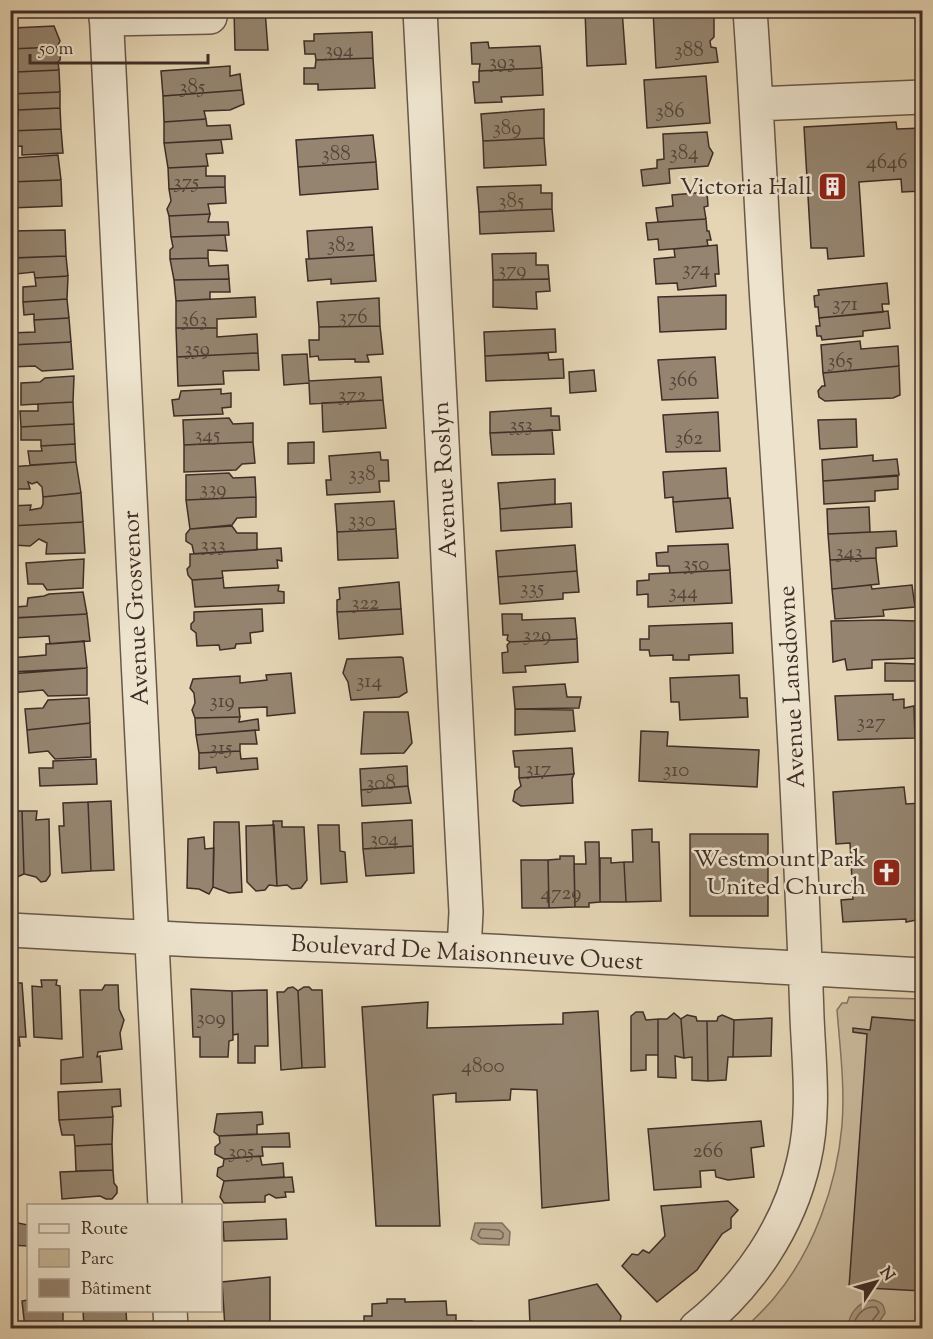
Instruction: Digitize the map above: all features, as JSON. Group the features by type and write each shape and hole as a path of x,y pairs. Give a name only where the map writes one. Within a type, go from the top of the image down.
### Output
{"street":[{"path":"106,15 162,14 210,17 210,10"},
{"name":"Avenue Roslyn","path":"420,10 465,901 464,950"},
{"name":"Avenue Lansdowne","path":"696,1329 753,1271 788,1211 800,1177 807,1144 810,1109 795,731 750,10"},
{"name":"Avenue Grosvenor","path":"106,15 165,1204"},
{"path":"757,104 922,97"},
{"name":"Boulevard De Maisonneuve Ouest","path":"10,930 464,950 922,975"},
{"path":"170,1312 171,1329"}],"green space":[{"path":"849,997 922,999 922,1328 745,1328 788,1280 811,1239 829,1194 839,1148 843,1111 837,1010 842,1003 847,1003"}],"water":[{"path":"475,1223 502,1223 510,1232 509,1245 479,1244 471,1239"},
{"path":"873,1300 882,1304 885,1313 875,1328 848,1328 855,1309"}],"building":[{"path":"10,10 59,10 59,15 10,16"},
{"path":"234,10 265,10 268,50 235,50"},
{"path":"306,10 370,10 370,11 306,13"},
{"path":"473,10 574,10 574,11 479,16"},
{"path":"585,10 622,10 626,64 587,66"},
{"path":"653,10 714,10 714,37 710,41 711,47 716,48 718,62 656,68"},
{"path":"54,26 60,41 57,47 10,49 10,35 15,35 13,28"},
{"path":"372,32 373,58 316,60 315,54 305,54 304,41 314,41 314,34"},
{"path":"488,42 489,48 540,46 542,68 479,71 480,64 472,64 471,43"},
{"path":"57,47 61,51 58,62 59,70 16,72 15,65 10,65 10,49"},
{"path":"373,58 375,88 318,90 318,84 304,84 304,68 315,68 316,60"},
{"path":"230,66 230,76 240,74 242,90 163,96 161,71"},
{"path":"542,68 543,95 501,97 502,102 475,103 473,82 479,82 479,71"},
{"path":"59,70 60,92 10,94 10,81 16,81 16,72"},
{"path":"706,76 710,123 647,128 644,80"},
{"path":"242,90 244,104 230,110 204,111 206,119 164,122 163,96"},
{"path":"60,92 60,108 18,110 18,105 10,105 10,94"},
{"path":"60,108 61,129 10,131 10,116 18,116 18,110"},
{"path":"544,109 544,138 483,141 481,114"},
{"path":"206,119 207,126 230,125 232,139 164,143 164,122"},
{"name":"Victoria Hall","path":"896,122 897,129 922,128 922,191 902,192 901,179 859,182 864,256 828,259 827,248 811,248 804,127"},
{"path":"61,129 63,153 22,155 22,146 10,147 10,131"},
{"path":"707,132 709,147 713,153 708,166 669,169 670,183 643,186 641,170 657,168 657,160 664,159 663,134"},
{"path":"373,135 376,162 298,167 296,140"},
{"path":"544,138 546,165 484,168 483,141"},
{"path":"221,140 223,153 206,154 208,166 168,168 164,143"},
{"path":"58,155 61,180 10,182 10,164 15,158"},
{"path":"376,162 378,189 300,195 298,167"},
{"path":"206,166 206,176 225,176 225,187 169,189 168,168"},
{"path":"61,180 62,206 10,208 10,182"},
{"path":"541,185 541,193 552,193 552,209 479,212 477,187"},
{"path":"225,187 226,203 208,204 210,214 169,216 167,209 171,201 169,189"},
{"path":"707,192 708,206 704,207 706,219 658,222 656,208 673,206 672,195"},
{"path":"552,209 554,231 480,234 479,212"},
{"path":"210,214 208,222 228,222 229,235 171,237 169,216"},
{"path":"706,219 707,231 709,231 711,240 707,240 708,246 659,250 658,239 648,240 646,223"},
{"path":"372,227 374,255 309,259 307,231"},
{"path":"65,230 66,256 10,258 10,231"},
{"path":"225,235 227,251 208,250 208,258 170,259 170,250 173,247 171,237"},
{"path":"717,245 719,274 715,274 716,286 678,290 677,283 656,284 654,259 675,257 674,249"},
{"path":"536,253 536,265 548,265 549,279 493,280 492,254"},
{"path":"374,255 376,281 331,284 331,279 308,281 306,259"},
{"path":"66,256 68,276 35,278 34,272 16,274 16,258"},
{"path":"208,258 209,266 228,265 229,279 174,280 170,259"},
{"path":"68,276 67,299 23,302 23,287 36,286 35,278"},
{"path":"229,279 230,292 210,292 210,299 176,301 174,280"},
{"path":"549,279 550,291 536,292 537,309 493,307 493,280"},
{"path":"887,283 889,304 882,304 883,312 819,318 814,296 819,295 818,290"},
{"path":"726,295 726,329 660,332 658,297"},
{"path":"255,297 256,317 217,319 217,328 176,328 176,301"},
{"path":"379,298 380,326 319,327 317,302"},
{"path":"67,299 69,318 34,320 34,314 24,315 23,302"},
{"path":"888,311 890,328 863,331 863,336 822,340 821,336 817,336 816,326 820,326 819,318"},
{"path":"69,318 71,342 11,345 10,333 35,332 34,320"},
{"path":"380,326 383,354 367,355 369,362 355,362 355,359 319,360 318,356 310,357 309,340 319,340 319,327"},
{"path":"176,328 217,328 217,337 257,334 258,353 177,357"},
{"path":"555,329 556,352 485,356 484,332"},
{"path":"860,341 861,349 898,346 899,366 823,373 821,345"},
{"path":"71,342 73,369 42,371 35,366 11,367 11,345"},
{"path":"258,353 259,370 223,371 224,384 178,386 177,357"},
{"path":"548,353 549,360 563,359 564,378 486,381 485,356"},
{"path":"307,354 309,381 381,377 383,400 310,404 309,383 284,385 282,355"},
{"path":"715,357 718,398 662,400 658,360"},
{"path":"899,366 900,395 893,398 825,401 819,397 818,391 825,386 823,373"},
{"path":"594,370 596,391 570,393 569,372"},
{"path":"74,376 73,402 21,405 21,383 40,382 45,378"},
{"path":"221,389 221,394 231,393 231,407 222,408 223,414 174,416 172,400 179,399 181,391"},
{"path":"383,400 386,428 323,432 322,403"},
{"path":"73,402 74,424 21,427 20,411 38,411 38,404"},
{"path":"551,408 551,416 559,416 560,430 490,433 490,412"},
{"path":"718,412 720,451 666,452 663,415"},
{"path":"229,418 233,424 253,423 253,442 184,445 183,420"},
{"path":"856,419 857,447 820,449 818,420"},
{"path":"74,424 75,444 41,446 41,440 21,440 21,427"},
{"path":"552,430 554,454 492,455 490,433"},
{"path":"253,442 255,463 242,464 236,470 184,472 184,445"},
{"path":"314,442 314,463 288,464 288,443"},
{"path":"75,444 76,462 30,465 28,451 42,451 41,446"},
{"path":"380,452 381,460 388,460 389,481 379,481 380,492 327,495 326,480 331,480 329,456"},
{"path":"873,455 873,461 897,459 899,475 823,481 822,460"},
{"path":"76,462 81,493 43,497 42,487 37,482 32,484 28,482 30,489 10,489 10,467"},
{"path":"726,468 728,498 673,502 673,497 665,498 663,472"},
{"path":"229,473 233,478 255,477 256,497 186,500 186,475"},
{"path":"898,476 898,489 875,491 875,501 824,504 823,481"},
{"path":"555,479 555,504 500,509 498,483"},
{"path":"81,493 83,522 10,526 10,506 31,505 30,510 41,508 43,497"},
{"path":"256,497 256,517 237,518 232,525 190,529 186,500"},
{"path":"730,498 733,528 676,532 673,502"},
{"path":"394,501 396,529 337,532 335,504"},
{"path":"571,503 572,527 501,531 500,509"},
{"path":"869,507 870,532 828,534 827,509"},
{"path":"83,522 85,553 46,554 47,543 39,539 30,546 12,545 10,548 10,526"},
{"path":"232,526 237,533 257,533 257,550 194,554 192,545 186,541 186,534 190,529"},
{"path":"396,529 398,558 338,560 337,532"},
{"path":"896,531 897,546 876,548 876,558 830,560 828,534"},
{"path":"728,544 730,570 670,573 669,566 657,566 656,553 668,552 668,546"},
{"path":"575,545 577,571 498,577 496,551"},
{"path":"281,548 282,561 277,560 278,568 222,571 223,578 192,580 188,575 190,554"},
{"path":"876,558 879,584 832,589 830,560"},
{"path":"84,559 83,588 47,590 43,584 28,584 26,563"},
{"path":"730,570 732,603 648,607 648,594 637,595 637,581 649,580 649,574"},
{"path":"577,571 579,592 563,593 563,599 500,604 498,577"},
{"path":"223,578 224,588 279,585 278,591 284,592 284,603 195,607 192,580"},
{"path":"399,582 401,609 337,612 337,600 340,599 339,588"},
{"path":"871,585 872,589 912,585 915,607 883,610 884,616 835,619 832,589"},
{"path":"83,592 87,614 16,618 16,607 27,606 28,598"},
{"path":"262,609 263,631 250,633 251,643 236,644 235,648 220,650 219,645 197,646 196,633 191,629 194,612"},
{"path":"401,609 403,634 339,639 337,612"},
{"path":"87,614 90,641 50,644 49,636 13,638 12,618"},
{"path":"502,614 522,614 522,620 575,618 577,639 510,642 507,640 508,635 503,635"},
{"path":"831,621 917,621 919,658 872,660 872,668 847,670 845,659 833,662"},
{"path":"732,623 733,653 689,655 689,660 673,660 673,655 650,656 649,650 640,650 640,639 649,639 649,626"},
{"path":"577,639 578,662 525,666 526,672 503,673 502,653 508,652 507,645 510,642"},
{"path":"84,641 87,668 10,672 10,658 46,655 46,644"},
{"path":"403,658 407,692 399,697 351,700 348,682 343,673 347,659"},
{"path":"885,663 917,664 918,681 885,681"},
{"path":"87,668 87,695 48,696 43,690 10,693 10,674"},
{"path":"291,673 295,713 267,716 267,707 239,708 240,717 195,718 192,710 195,703 194,693 190,688 193,679 240,676 240,683 267,680 266,675"},
{"path":"739,675 740,698 747,698 748,717 680,720 679,702 671,702 670,678"},
{"path":"565,684 567,697 581,697 579,708 515,709 513,687"},
{"path":"893,694 893,700 904,699 904,708 914,706 915,738 838,740 835,696"},
{"path":"89,698 90,723 27,730 25,709 43,708 48,700"},
{"path":"515,709 573,710 575,731 515,735"},
{"path":"364,712 408,712 412,743 404,753 361,754"},
{"path":"240,717 239,722 258,719 259,730 196,735 195,718"},
{"path":"90,723 91,757 55,759 48,751 29,753 27,730"},
{"path":"255,730 257,744 240,744 240,751 199,753 196,735"},
{"path":"641,731 668,732 667,746 759,750 757,787 639,781"},
{"path":"572,748 574,774 519,778 519,767 515,767 513,751"},
{"path":"240,751 241,759 257,758 258,769 217,773 216,767 199,769 199,753"},
{"path":"96,759 97,784 40,786 39,768 53,768 53,761"},
{"path":"407,766 408,786 361,790 360,769"},
{"path":"574,774 572,779 573,803 521,806 513,801 515,791 521,786 519,778"},
{"path":"408,786 411,803 362,806 361,790"},
{"name":"Westmount Park United Church","path":"904,787 906,804 922,803 922,919 906,922 906,919 843,922 841,900 853,899 850,843 836,844 833,792"},
{"path":"111,801 114,870 91,871 88,802"},
{"path":"88,802 91,871 62,873 59,826 64,826 63,803"},
{"path":"10,811 22,811 24,874 10,880"},
{"path":"22,811 37,811 36,820 49,819 50,875 46,881 41,882 36,877 24,874"},
{"path":"412,820 413,846 363,849 362,823"},
{"path":"273,821 282,821 282,827 304,827 307,880 301,888 292,889 287,885 277,886"},
{"path":"214,822 239,822 242,892 229,893 213,887"},
{"path":"274,825 277,886 269,885 265,890 256,891 247,882 246,826"},
{"path":"318,825 339,825 340,851 345,852 347,882 321,884"},
{"path":"652,829 652,842 659,842 661,901 626,902 624,862 633,862 632,830"},
{"path":"690,834 768,834 768,916 690,916"},
{"path":"204,837 205,849 214,848 213,887 209,894 199,889 187,888 188,839"},
{"path":"585,842 599,842 600,902 589,903 589,907 575,907 574,864 586,864"},
{"path":"413,846 414,873 366,876 363,849"},
{"path":"560,856 574,856 575,907 549,908 548,860 560,859"},
{"path":"600,858 611,858 611,863 624,862 626,902 600,902"},
{"path":"521,860 548,860 549,908 522,908"},
{"path":"41,980 57,980 56,985 60,986 62,1039 34,1037 32,986 42,987"},
{"path":"10,983 22,983 26,1037 19,1037 20,1046 10,1046"},
{"path":"105,985 118,985 119,1009 124,1020 120,1033 122,1049 98,1052 102,1082 61,1084 61,1060 83,1057 80,990 102,990"},
{"path":"293,987 298,991 302,1068 281,1070 277,992 284,992"},
{"path":"304,987 322,990 325,1067 302,1068 298,991"},
{"path":"191,989 232,991 233,1040 229,1041 228,1057 200,1057 200,1037 193,1037"},
{"path":"267,990 268,1046 255,1046 255,1063 238,1063 238,1034 233,1035 232,991"},
{"path":"428,1002 427,1028 563,1024 563,1013 598,1011 609,1200 542,1208 537,1090 511,1089 510,1100 456,1102 456,1093 433,1095 440,1226 376,1226 362,1007"},
{"path":"636,1012 643,1012 646,1020 658,1019 658,1055 646,1055 646,1070 631,1071 631,1016"},
{"path":"674,1013 681,1019 684,1058 675,1056 676,1078 658,1077 658,1019 667,1019"},
{"path":"687,1015 696,1017 697,1021 707,1021 708,1081 692,1080 692,1057 684,1058 681,1019"},
{"path":"722,1015 734,1020 733,1057 728,1057 726,1080 708,1081 707,1021 717,1021"},
{"path":"872,1017 922,1021 922,1291 849,1287 867,1034 853,1032 853,1028 870,1030"},
{"path":"772,1018 771,1056 733,1057 734,1020"},
{"path":"120,1089 121,1106 112,1107 113,1117 59,1120 58,1092"},
{"path":"262,1112 263,1124 257,1125 257,1134 219,1136 214,1132 217,1114"},
{"path":"113,1117 112,1144 75,1146 74,1135 62,1135 59,1120"},
{"path":"761,1121 764,1146 751,1148 754,1177 728,1180 716,1177 715,1170 700,1171 701,1187 654,1190 648,1129"},
{"path":"289,1133 290,1147 262,1147 263,1156 224,1159 215,1154 215,1147 220,1143 219,1136"},
{"path":"112,1144 113,1170 76,1171 75,1146"},
{"path":"260,1156 262,1165 283,1163 284,1177 224,1181 217,1176 218,1168 223,1166 224,1159"},
{"path":"113,1170 117,1193 112,1199 100,1196 62,1199 60,1172"},
{"path":"292,1177 294,1192 285,1192 286,1197 276,1198 269,1194 265,1196 265,1202 224,1203 220,1197 224,1181"},
{"path":"728,1201 738,1210 731,1218 731,1228 722,1234 697,1270 657,1302 622,1266 632,1254 638,1255 643,1250 649,1253 665,1236 661,1206"},
{"path":"286,1219 287,1239 224,1241 223,1222"},
{"path":"13,1222 27,1225 27,1246 10,1245"},
{"path":"270,1277 270,1328 225,1328 222,1282"},
{"path":"597,1284 621,1316 620,1322 607,1323 607,1328 472,1328 530,1326 529,1300"},
{"path":"387,1299 405,1299 405,1302 446,1301 447,1315 456,1315 456,1321 472,1321 472,1328 360,1328 360,1323 364,1323 364,1316 372,1316 372,1304 387,1303"},
{"path":"27,1300 27,1312 63,1312 63,1328 25,1328 22,1301"},
{"path":"83,1312 126,1312 127,1328 84,1328"}],"place":[{"name":"Victoria Hall","path":"833,186"},
{"name":"Westmount Park United Church","path":"887,872"}]}
